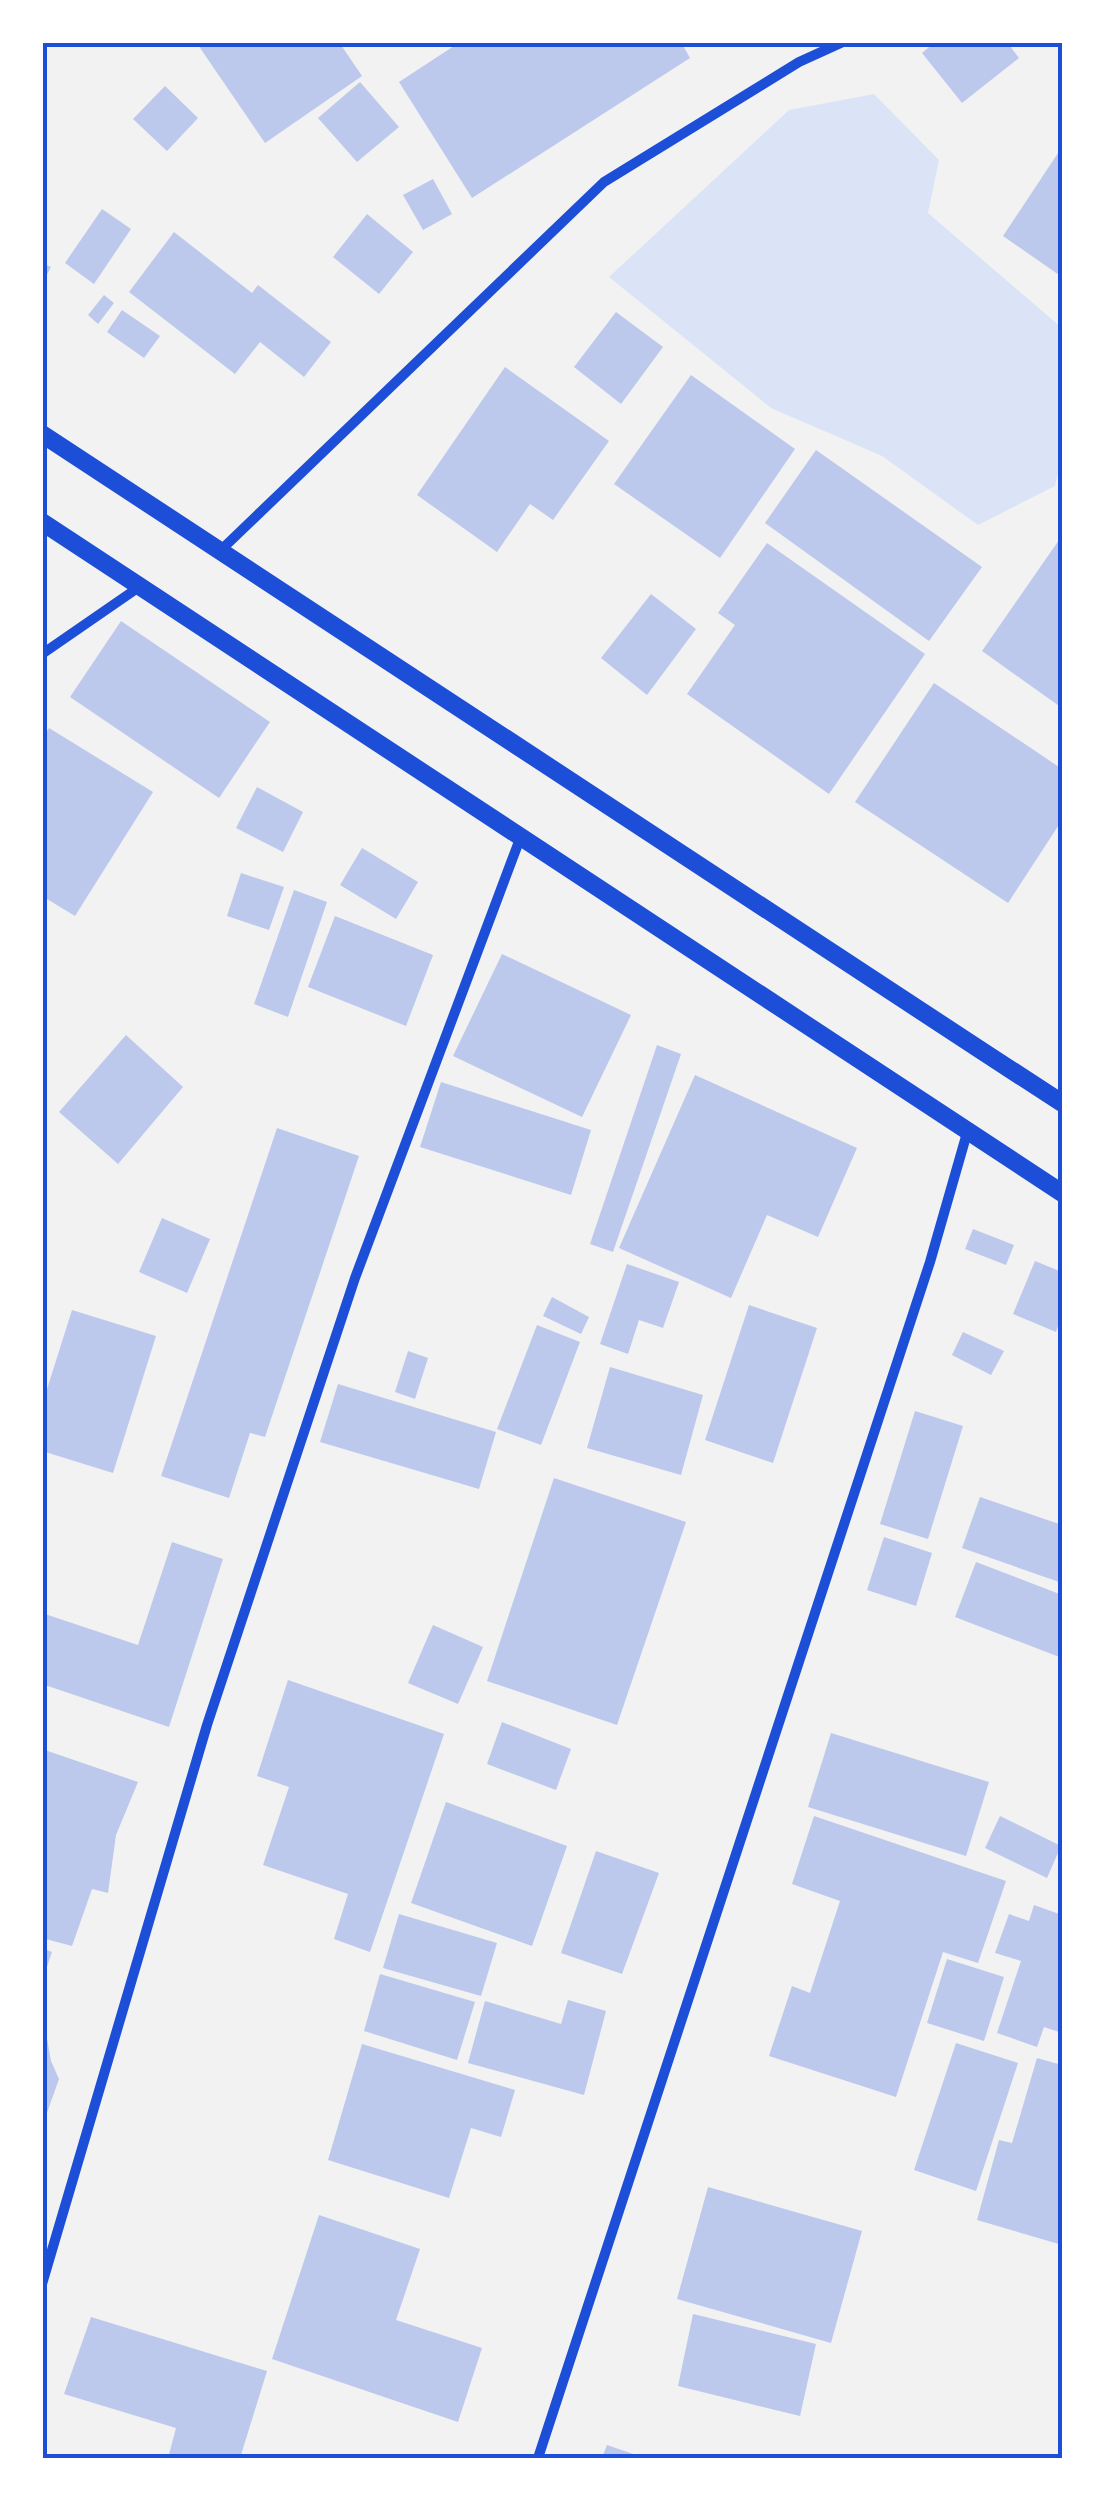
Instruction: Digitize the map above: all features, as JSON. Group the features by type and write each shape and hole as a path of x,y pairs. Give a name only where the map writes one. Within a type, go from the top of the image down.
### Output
{"street":[{"path":"221,550 604,182 799,62 843,42"},
{"path":"42,434 1062,1103"},
{"path":"42,522 1062,1193"},
{"path":"42,654 142,585"},
{"path":"42,2284 213,1706 355,1278 521,836"},
{"path":"538,2458 924,1281 967,1133"}],"shaded area":[{"path":"874,94 939,160 928,213 1062,328 1062,455 1055,486 978,525 882,456 771,408 609,277 789,110"}],"building":[{"path":"196,42 339,42 362,76 265,143"},
{"path":"460,42 681,42 690,58 472,198 399,82"},
{"path":"935,42 1007,42 1019,58 962,103 922,53"},
{"path":"360,82 399,127 357,162 318,118"},
{"path":"165,86 198,118 167,151 133,119"},
{"path":"1062,147 1062,277 1003,236"},
{"path":"433,179 452,214 423,230 403,195"},
{"path":"102,209 131,229 94,284 65,263"},
{"path":"367,214 413,252 379,294 333,257"},
{"path":"174,232 252,293 258,285 331,342 304,377 260,342 235,374 129,292"},
{"path":"42,263 51,267 42,284"},
{"path":"104,295 114,303 98,324 88,315"},
{"path":"122,310 160,336 144,358 107,332"},
{"path":"616,312 663,347 621,404 574,367"},
{"path":"505,367 609,441 553,520 530,504 497,552 417,495"},
{"path":"691,375 795,449 720,558 614,484"},
{"path":"816,450 982,567 929,641 765,523"},
{"path":"1059,540 1062,542 1062,708 982,651"},
{"path":"767,543 925,654 829,794 687,694 735,625 718,613"},
{"path":"651,594 696,629 647,695 601,658"},
{"path":"121,621 270,722 219,798 70,697"},
{"path":"934,683 1062,769 1062,820 1008,903 855,802"},
{"path":"49,728 153,792 75,916 42,896 42,738"},
{"path":"257,787 303,812 283,852 236,828"},
{"path":"362,848 418,882 396,919 340,885"},
{"path":"241,873 284,887 269,930 227,916"},
{"path":"294,890 327,902 288,1017 254,1004"},
{"path":"335,916 433,955 406,1026 308,987"},
{"path":"502,954 631,1015 582,1117 453,1056"},
{"path":"126,1035 183,1087 118,1164 59,1112"},
{"path":"657,1045 681,1054 613,1252 590,1244"},
{"path":"695,1075 857,1148 818,1237 767,1215 731,1298 619,1248"},
{"path":"441,1082 591,1130 571,1195 420,1147"},
{"path":"277,1128 359,1156 265,1437 250,1433 229,1498 161,1476"},
{"path":"162,1218 210,1239 187,1293 139,1272"},
{"path":"973,1229 1014,1245 1006,1265 965,1249"},
{"path":"1035,1261 1062,1272 1062,1315 1056,1332 1013,1314"},
{"path":"627,1264 679,1282 663,1328 639,1320 628,1354 600,1344"},
{"path":"552,1297 589,1317 581,1334 543,1316"},
{"path":"749,1305 817,1328 773,1463 705,1440"},
{"path":"72,1310 156,1336 113,1473 42,1451 42,1405"},
{"path":"537,1325 580,1342 541,1445 497,1429"},
{"path":"963,1332 1004,1351 991,1375 952,1355"},
{"path":"408,1351 428,1358 415,1399 395,1392"},
{"path":"610,1367 703,1395 681,1475 587,1448"},
{"path":"338,1384 496,1432 479,1489 320,1442"},
{"path":"915,1411 963,1426 928,1539 880,1524"},
{"path":"554,1478 686,1522 617,1725 487,1681"},
{"path":"980,1497 1062,1525 1062,1583 962,1548"},
{"path":"884,1537 932,1553 916,1606 867,1590"},
{"path":"172,1542 223,1559 169,1727 42,1684 42,1613 138,1645"},
{"path":"976,1562 1062,1595 1062,1658 955,1617"},
{"path":"433,1625 483,1647 458,1704 408,1683"},
{"path":"288,1680 444,1734 370,1952 334,1939 348,1894 263,1865 289,1787 257,1776"},
{"path":"502,1722 571,1749 556,1790 487,1764"},
{"path":"831,1733 989,1782 966,1856 808,1807"},
{"path":"42,1749 138,1782 116,1835 108,1893 92,1889 72,1946 42,1938"},
{"path":"446,1802 567,1846 532,1946 411,1903"},
{"path":"814,1816 1006,1881 978,1963 943,1952 896,2097 769,2056 792,1986 810,1993 840,1901 792,1884"},
{"path":"1000,1816 1061,1846 1047,1878 985,1848"},
{"path":"596,1851 659,1873 622,1974 561,1953"},
{"path":"1034,1905 1062,1915 1062,2033 1044,2027 1037,2047 997,2033 1021,1961 995,1953 1009,1914 1029,1921"},
{"path":"399,1914 497,1943 481,1996 383,1968"},
{"path":"42,1948 52,1952 43,1978 42,1978"},
{"path":"947,1959 1004,1977 984,2041 927,2023"},
{"path":"380,1974 475,2002 457,2060 364,2031"},
{"path":"568,2000 606,2011 584,2095 468,2063 485,2001 561,2024"},
{"path":"42,2010 51,2061 59,2079 43,2124"},
{"path":"956,2043 1018,2063 976,2191 914,2170"},
{"path":"362,2044 515,2090 501,2137 471,2128 449,2198 328,2160"},
{"path":"1037,2058 1062,2065 1062,2245 977,2220 999,2140 1012,2143"},
{"path":"708,2187 862,2231 831,2343 677,2299"},
{"path":"319,2215 420,2249 396,2320 482,2348 458,2422 272,2359"},
{"path":"693,2314 816,2344 800,2416 678,2386"},
{"path":"91,2317 267,2371 240,2458 168,2458 176,2428 64,2394"},
{"path":"607,2445 645,2458 602,2458"}]}
